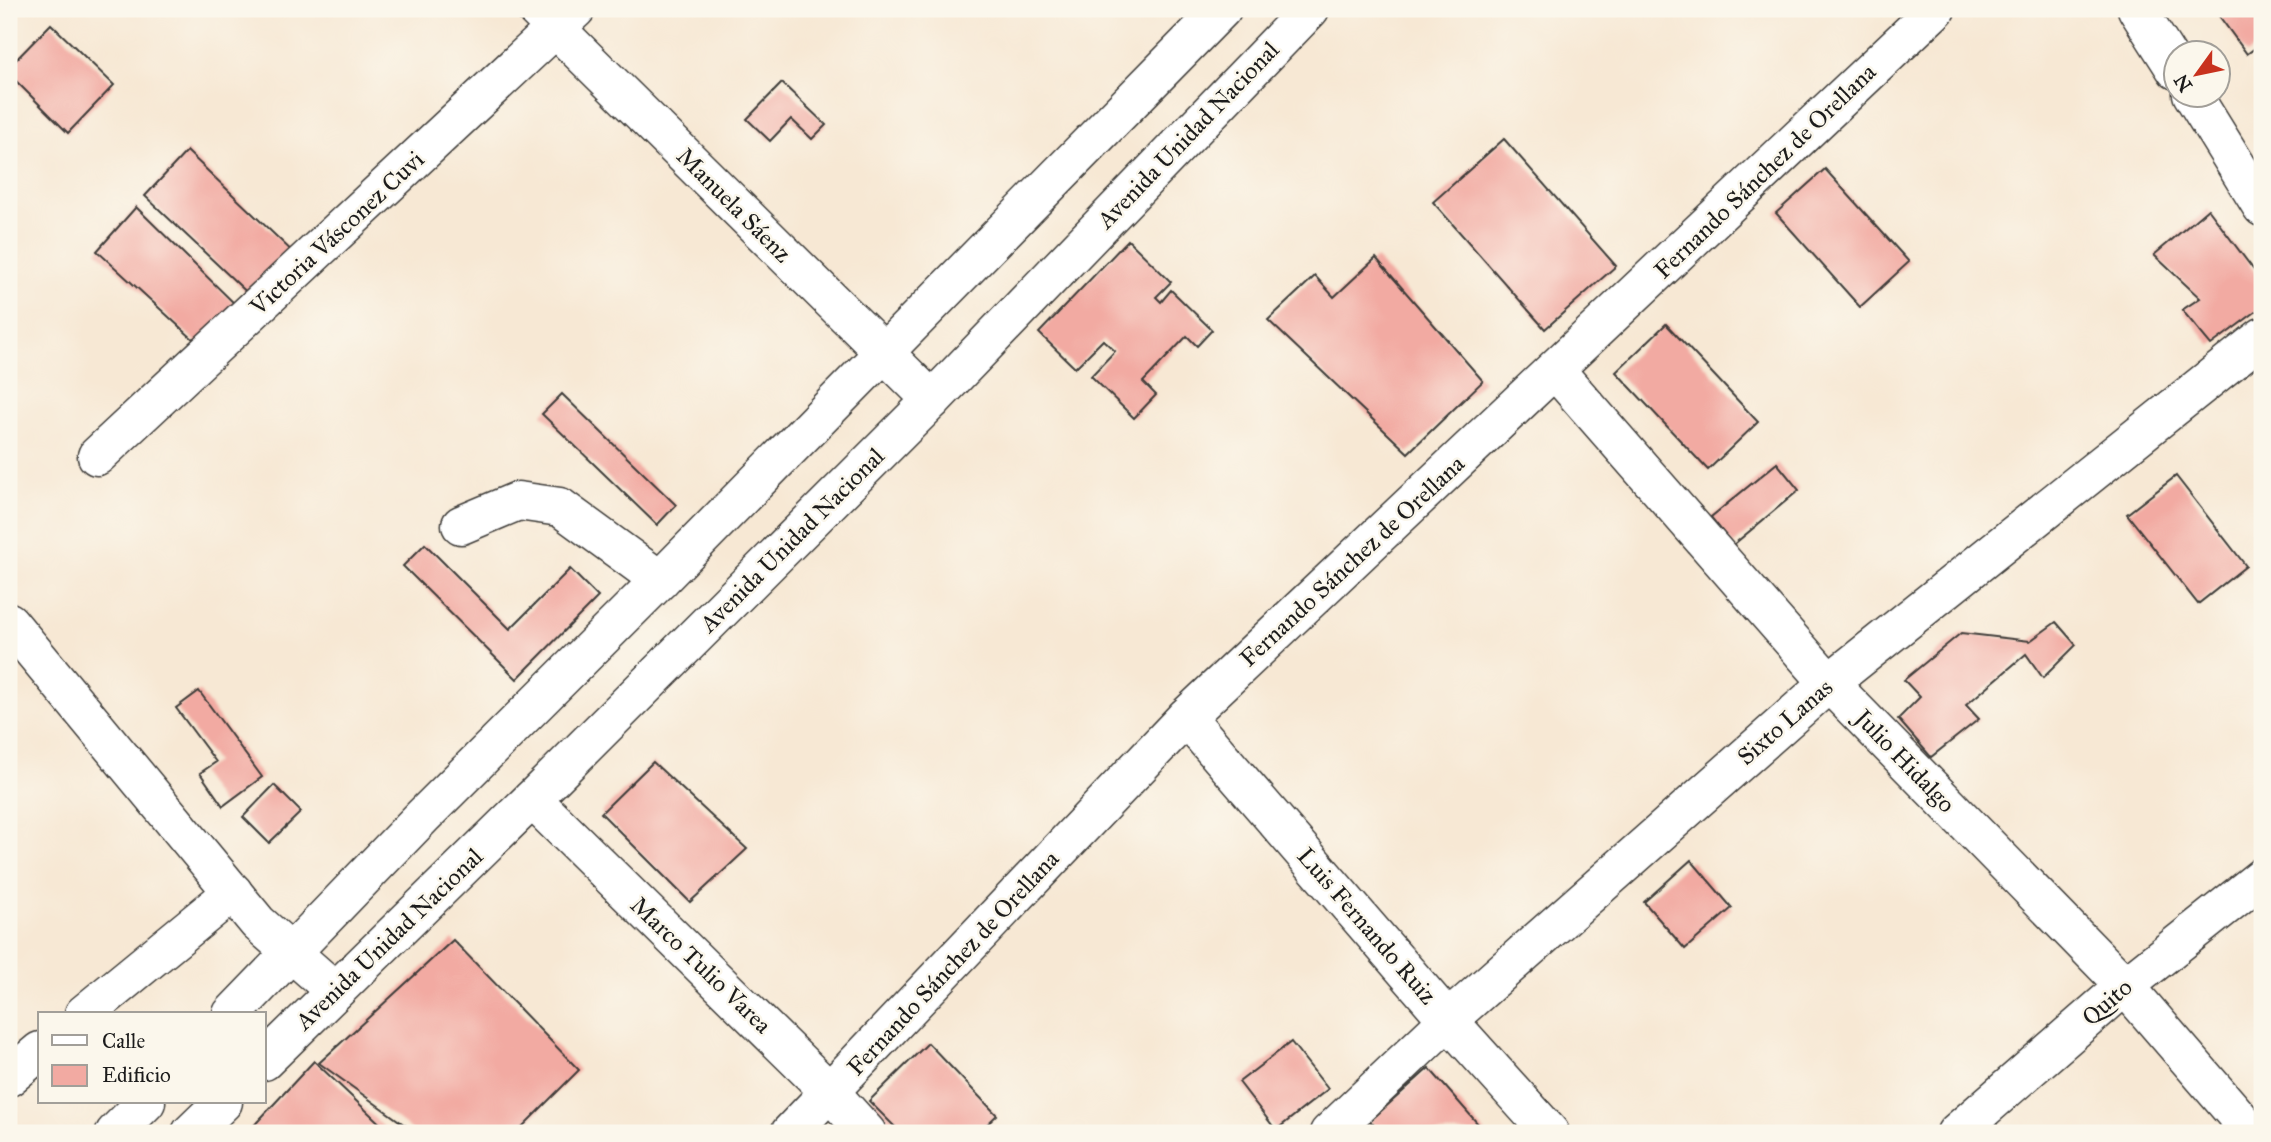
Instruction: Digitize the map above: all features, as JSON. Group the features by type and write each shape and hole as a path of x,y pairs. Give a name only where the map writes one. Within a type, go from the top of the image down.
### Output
{"street":[{"path":"235,1012 423,816 660,580 1222,9"},
{"name":"Avenida Unidad Nacional","path":"266,1059 532,799 932,400 1310,9"},
{"name":"Fernando Sánchez de Orellana","path":"790,1133 1186,717 1936,9"},
{"path":"2137,9 2162,48"},
{"name":"Manuela Sáenz","path":"556,15 932,400"},
{"name":"Victoria Vásconez Cuvi","path":"97,456 556,15"},
{"path":"2201,108 2262,207"},
{"name":"Sixto Lanas","path":"1329,1133 1448,1020 1829,683 2262,337"},
{"name":"Julio Hidalgo","path":"1555,370 1829,683 2124,986 2252,1133"},
{"path":"461,525 518,501 560,507 660,580"},
{"path":"9,622 258,923 335,991"},
{"name":"Luis Fernando Ruiz","path":"1186,717 1448,1020 1550,1133"},
{"name":"Marco Tulio Varea","path":"532,799 830,1092 867,1133"},
{"name":"Quito","path":"1956,1133 2124,986 2262,877"},
{"path":"86,1012 233,892"},
{"path":"9,1077 38,1053"},
{"path":"115,1133 144,1104"},
{"path":"191,1133 221,1104"}],"building":[{"path":"2214,9 2262,9 2262,43 2247,54"},
{"path":"51,24 114,85 68,133 9,74 9,67"},
{"path":"782,83 826,125 812,139 791,119 770,141 747,119"},
{"path":"1504,139 1616,266 1545,329 1433,202"},
{"path":"187,151 298,257 256,301 145,196"},
{"path":"1825,169 1909,262 1860,307 1776,213"},
{"path":"136,207 242,311 206,351 97,251"},
{"path":"2208,209 2262,281 2262,307 2211,345 2182,310 2200,298 2154,255"},
{"path":"1128,240 1171,282 1156,297 1161,302 1171,290 1212,330 1197,346 1187,336 1143,382 1156,395 1134,418 1091,376 1115,351 1103,340 1075,368 1039,333"},
{"path":"1376,258 1483,381 1408,453 1268,320 1315,276 1334,297"},
{"path":"1666,324 1758,422 1708,470 1616,372"},
{"path":"562,394 676,505 657,525 542,414"},
{"path":"1777,463 1799,490 1733,545 1711,517"},
{"path":"2176,476 2246,566 2198,604 2127,514"},
{"path":"425,544 510,629 570,569 598,597 517,679 403,566"},
{"path":"2056,622 2076,645 2043,678 2026,654 1966,705 1979,719 1931,757 1898,719 1920,697 1904,680 1961,633 2030,641"},
{"path":"199,691 262,777 223,806 200,773 216,762 176,708"},
{"path":"653,762 747,849 690,902 601,813"},
{"path":"274,785 301,812 269,843 243,817"},
{"path":"1691,860 1732,908 1685,949 1644,902"},
{"path":"453,940 579,1070 516,1133 416,1133 319,1063"},
{"path":"1291,1042 1328,1089 1276,1130 1239,1082"},
{"path":"928,1043 997,1115 978,1133 901,1133 869,1101"},
{"path":"314,1061 390,1133 247,1133"},
{"path":"1429,1068 1486,1133 1381,1133 1370,1121"}]}
